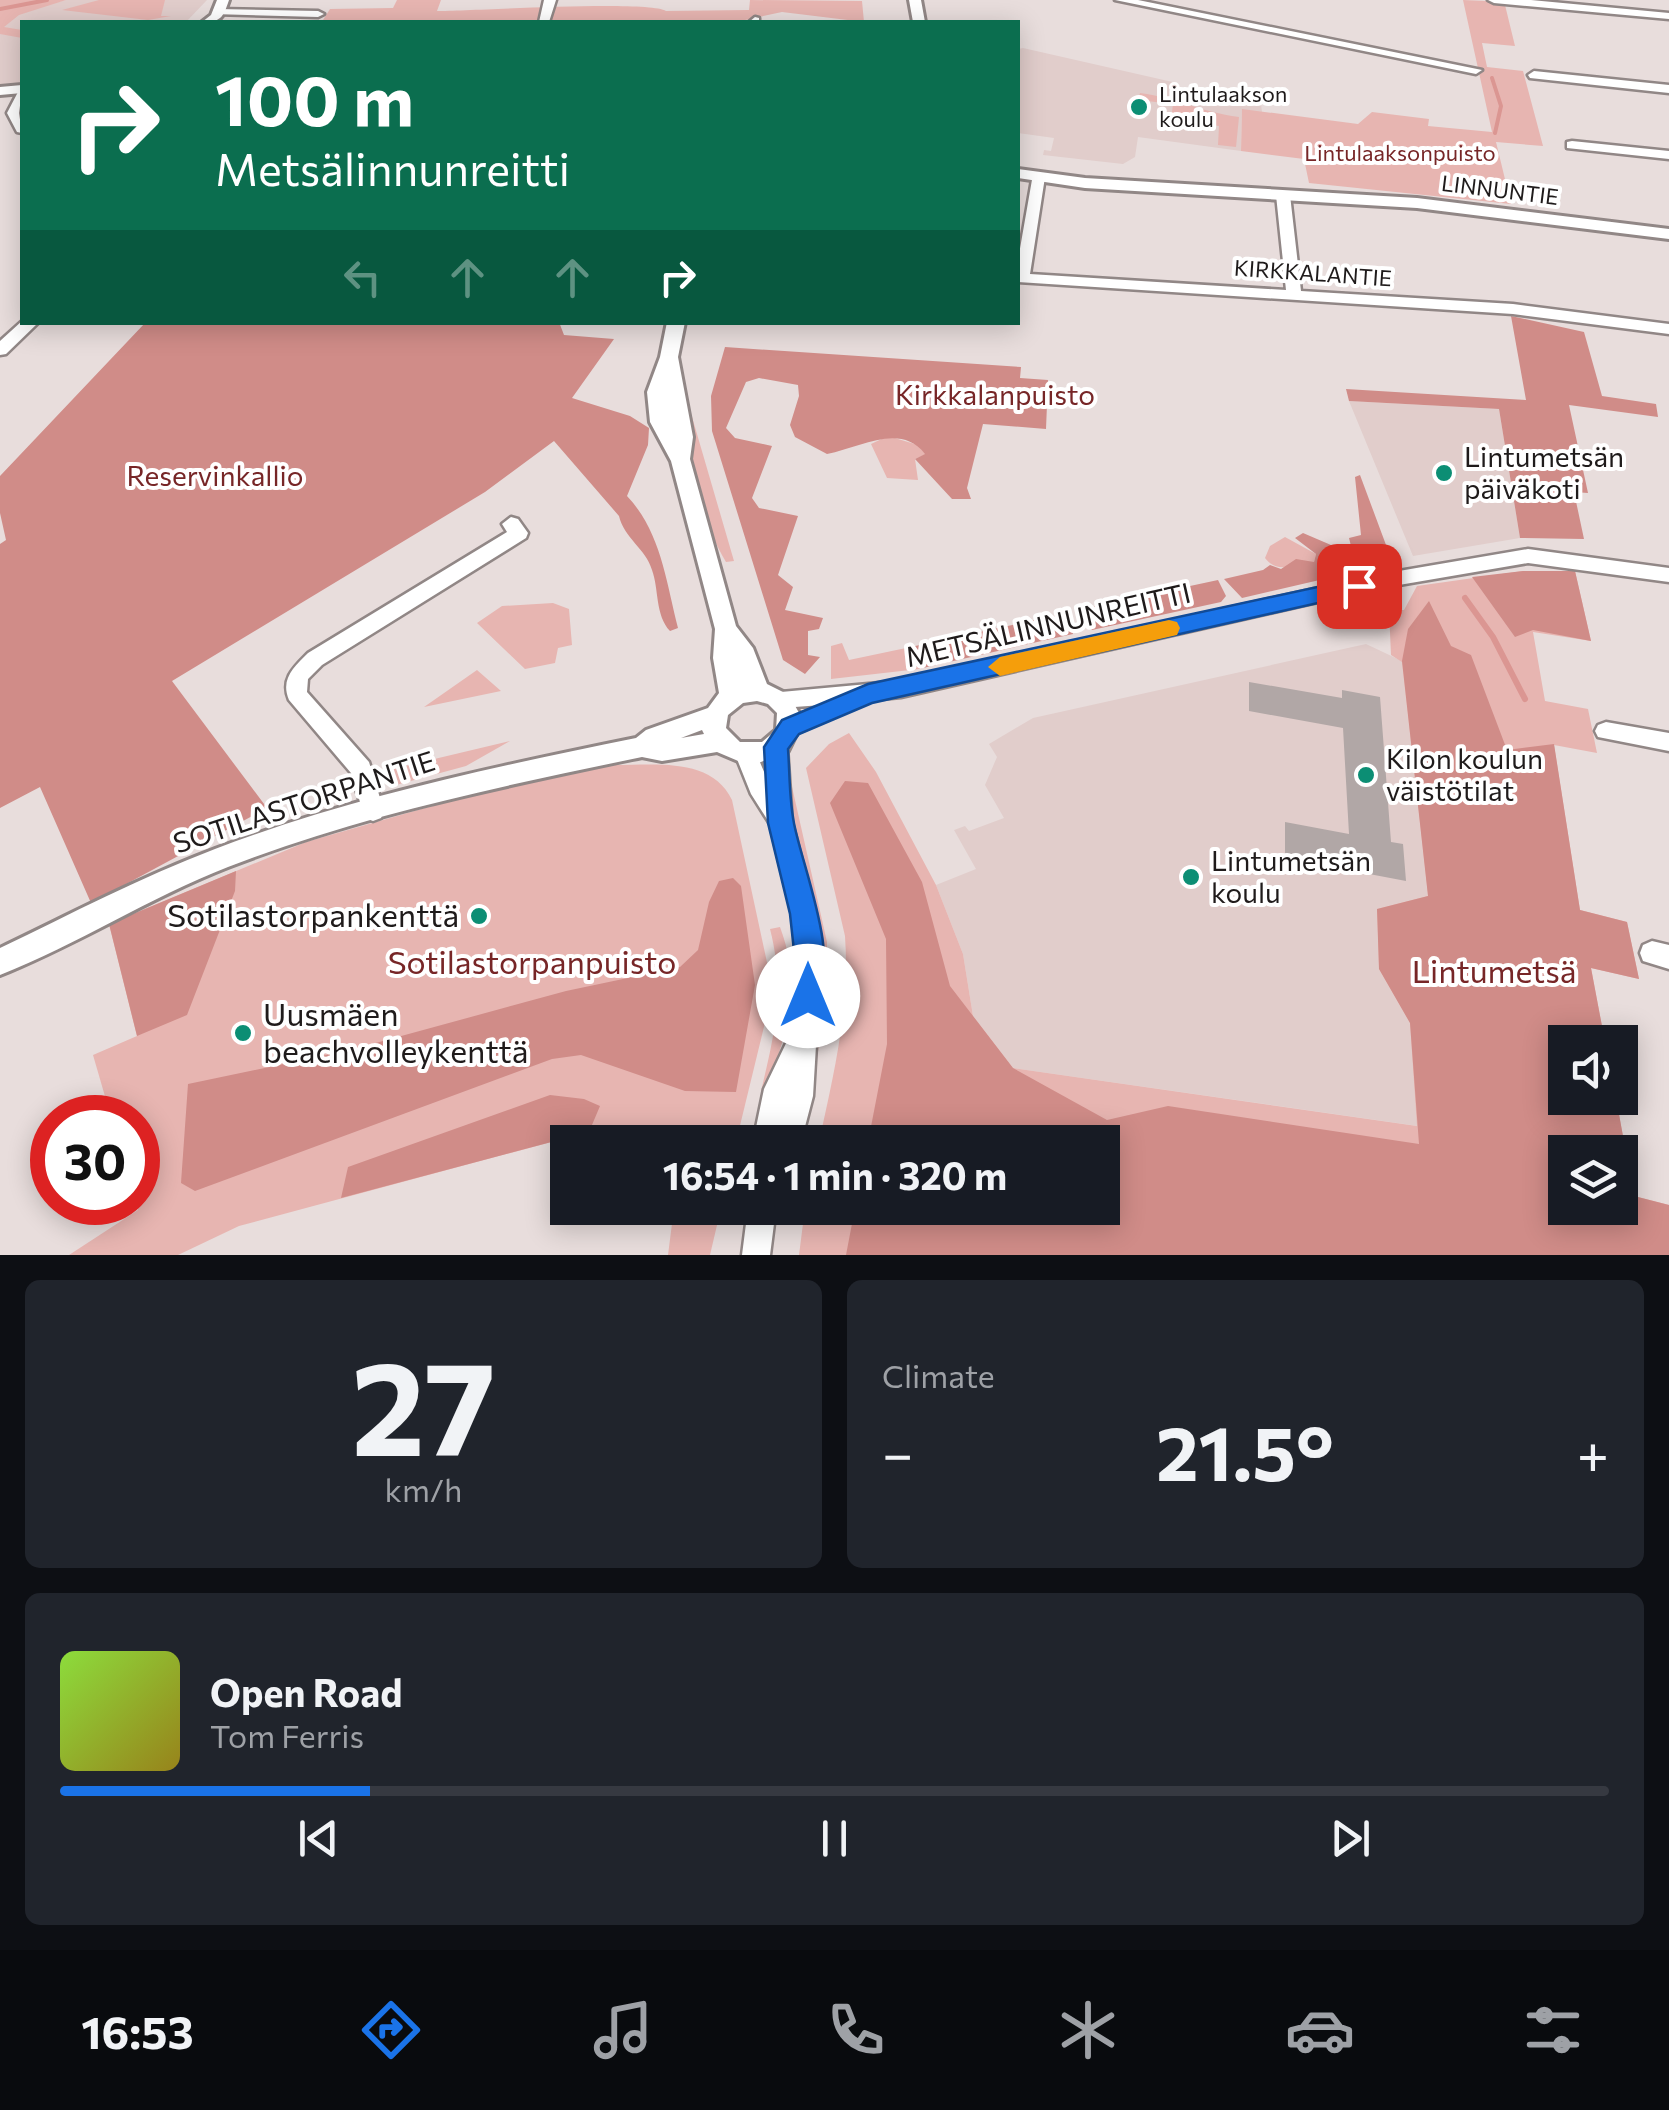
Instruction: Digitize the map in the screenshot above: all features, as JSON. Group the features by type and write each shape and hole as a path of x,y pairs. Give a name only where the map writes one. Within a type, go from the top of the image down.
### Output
{"street":[{"path":"1121,0 1476,70"},
{"path":"1494,0 1669,16"},
{"path":"216,11 318,14"},
{"path":"1534,75 1669,89"},
{"path":"20,97 13,112 20,125"},
{"path":"1572,144 1669,156"},
{"name":"LINNUNTIE","path":"1020,178 1462,208 1669,234"},
{"path":"1020,278 1038,180"},
{"path":"1283,195 1294,295"},
{"name":"KIRKKALANTIE","path":"1020,278 1512,308 1669,329"},
{"path":"0,350 29,325"},
{"path":"678,325 656,392 660,422 681,460 726,629 724,706 714,728 720,742 746,754 781,823"},
{"path":"374,812 361,769 300,702 295,683 298,676 316,659 519,532 511,524"},
{"path":"1384,590 1393,580 1528,556 1669,575"},
{"name":"METSÄLINNUNREITTI","path":"770,696 868,694 1359,586"},
{"path":"726,629 770,696 790,712 783,737 781,823 804,914 810,960 800,1096 792,1125"},
{"name":"METSÄLINNUNREITTI","path":"783,737 868,694"},
{"path":"724,706 770,696"},
{"name":"SOTILASTORPANTIE","path":"642,747 655,737 724,706"},
{"path":"1606,731 1669,742"},
{"path":"746,754 783,737"},
{"name":"SOTILASTORPANTIE","path":"0,962 164,881 282,837 491,778 642,747 662,751 720,742"},
{"path":"770,1125 777,1089 803,1032"},
{"path":"756,1255 760,1225"}],"shaded area":[{"path":"66,0 207,0 188,20 20,20 20,83 0,85 0,16"},
{"name":"Lintulaakson koulu","path":"1020,49 1177,83 1177,92 1261,104 1262,112 1242,110 1241,151 1138,137 1135,157 1123,164 1043,155 1044,150 1051,151 1054,138 1020,133"},
{"name":"Lintumetsän päiväkoti","path":"1349,401 1499,409 1520,538 1413,556"},
{"name":"Lintumetsän koulu","path":"1366,644 1402,661 1428,897 1377,909 1379,969 1410,1023 1418,1126 1013,1068 973,1016 963,954 936,885 976,869 954,830 965,826 969,831 1004,818 985,785 997,757 989,744 1033,718"}],"green space":[{"path":"0,0 66,0 19,15 4,27 20,30 20,38 0,34"},
{"path":"99,0 165,0 161,16 171,16 148,20 62,10"},
{"path":"397,0 441,0 437,11 595,6 666,11 749,10 750,0 862,1 864,20 782,12 745,20 323,20 330,9 393,8"},
{"name":"Lintulaaksonpuisto","path":"1463,0 1558,4 1561,9 1505,5 1515,46 1482,43 1487,67 1523,71 1543,146 1496,142 1511,204 1309,183 1304,159 1241,151 1242,109 1358,124 1372,112 1429,119 1428,126 1492,132"},
{"path":"1140,93 1239,117 1236,147 1218,145 1219,126 1171,120 1173,104 1138,100"},
{"path":"1511,316 1584,332 1602,396 1656,404 1658,417 1569,405 1588,493 1574,492 1584,539 1520,538 1499,409 1349,401 1346,389 1526,400"},
{"name":"Reservinkallio","path":"143,325 560,325 564,335 614,339 572,398 630,416 649,428 648,445 627,496 655,541 678,628 670,631 665,625 649,563 625,531 619,516 554,441 485,492 172,681 267,808 91,903 40,787 0,808 0,544 6,540 0,513 0,476"},
{"name":"Kirkkalanpuisto","path":"725,347 1021,367 1020,378 1048,380 1046,429 983,424 967,488 971,499 952,499 915,459 925,454 904,440 879,440 827,454 795,437 790,425 799,396 798,385 759,378 746,382 726,428 735,438 772,446 752,498 759,508 798,516 778,575 793,587 785,610 823,618 819,629 808,631 808,655 820,657 805,674 783,660 712,431 711,396"},
{"path":"690,410 734,561 726,562 702,508 686,431 684,411"},
{"path":"888,436 918,445 926,454 915,459 918,480 887,478 871,444"},
{"path":"1360,475 1389,553 1378,556 1351,546 1349,538 1361,535 1355,477"},
{"path":"1303,533 1380,566 1242,598 1224,579 1270,565 1281,569 1296,559 1314,562 1316,554 1295,538"},
{"path":"1285,537 1316,554 1314,562 1282,567 1270,563 1265,558 1270,546"},
{"name":"Lintumetsä","path":"1523,571 1575,571 1591,641 1533,632 1545,701 1588,709 1597,753 1554,745 1580,910 1627,922 1639,979 1591,968 1602,1025 1548,1025 1548,1115 1619,1115 1623,1135 1548,1135 1548,1225 1638,1225 1638,1197 1669,1205 1669,1255 799,1255 803,1225 1120,1225 1120,1125 823,1125 840,1040 845,936 806,768 829,744 849,733 876,772 936,885 963,954 973,1016 1013,1068 1417,1126 1410,1023 1379,969 1377,909 1428,896 1402,662 1391,655 1389,610 1404,610 1417,586"},
{"path":"1523,571 1575,571 1591,641 1533,630 1515,637 1472,577"},
{"path":"1218,580 1226,596 1221,602 1092,630 1078,610"},
{"name":"Lintumetsä","path":"1429,601 1451,646 1471,655 1507,750 1554,744 1580,910 1627,922 1639,979 1591,968 1602,1025 1548,1025 1548,1115 1619,1115 1623,1135 1548,1135 1548,1225 1638,1225 1638,1197 1669,1205 1669,1255 846,1255 852,1225 1120,1225 1120,1125 871,1125 887,1044 886,939 830,803 845,781 868,783 922,882 950,986 1013,1068 1107,1120 1168,1106 1419,1144 1410,1023 1379,969 1377,909 1428,896 1402,661 1408,629"},
{"path":"553,603 569,609 572,645 558,648 555,663 525,669 477,623 502,606"},
{"path":"1067,613 1073,634 919,669 906,648"},
{"path":"842,643 849,660 906,648 919,669 831,679 831,646"},
{"path":"477,670 501,691 424,707"},
{"path":"510,741 466,766 396,785 389,786 384,771"},
{"name":"Sotilastorpanpuisto","path":"615,765 664,765 697,770 723,786 732,800 768,967 771,998 740,1125 550,1125 550,1142 239,1226 178,1255 69,1255 115,1225 160,1225 160,1095 105,1095 93,1055 137,1036 109,924 306,842 502,786"},
{"path":"790,778 827,942 827,1000 809,1103 814,1026 783,780"},
{"path":"236,871 235,891 187,1015 137,1036 109,924"},
{"path":"733,878 741,886 755,985 736,1092 685,1091 581,1055 552,1059 195,1191 181,1183 188,1084 350,1050 566,991 680,967 698,950 709,902 719,881"},
{"path":"780,927 791,972 790,1011 766,1093 761,1091 774,1030 777,991 770,929"},
{"path":"550,1095 584,1099 600,1106 592,1125 550,1125 550,1142 341,1198 348,1167"},
{"path":"672,1225 717,1225 710,1255 668,1255"}],"building":[{"name":"Kilon koulun väistötilat","path":"1249,682 1342,698 1342,690 1380,697 1391,842 1403,844 1406,881 1285,858 1285,822 1349,834 1343,728 1249,711"}],"waterway":[{"path":"0,9 47,0"},
{"path":"1492,78 1501,106 1495,133"},
{"path":"1465,598 1493,637 1525,699"}],"slow traffic":[{"path":"1000,667 1169,628"}],"place":[{"name":"Lintulaakson koulu","path":"1139,107"},
{"name":"Lintumetsän päiväkoti","path":"1444,473"},
{"name":"Kilon koulun väistötilat","path":"1366,775"},
{"name":"Lintumetsän koulu","path":"1191,877"},
{"name":"Sotilastorpankenttä","path":"479,916"},
{"name":"Uusmäen beachvolleykenttä","path":"243,1033"}],"route":[{"path":"808,996 810,960 804,914 781,823 776,747 790,727 868,694 1359,586"}]}
